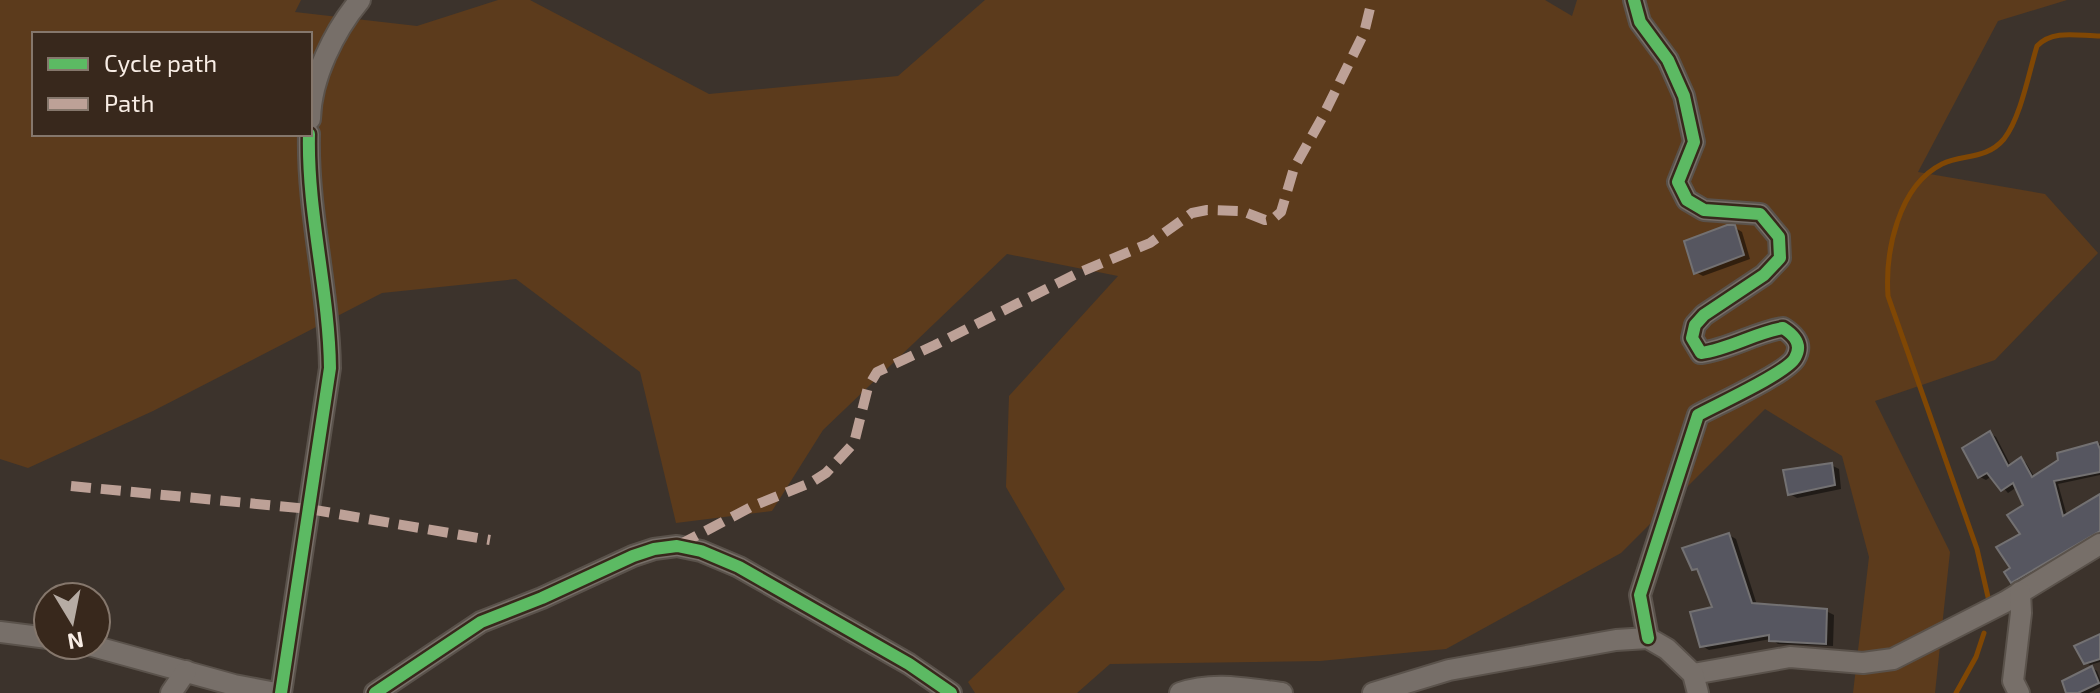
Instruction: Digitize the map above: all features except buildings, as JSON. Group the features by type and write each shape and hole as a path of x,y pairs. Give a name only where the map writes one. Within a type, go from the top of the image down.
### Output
{"street":[{"path":"312,109 318,79 331,46 348,14 360,0"},
{"path":"1634,0 1640,22 1668,60 1684,96 1694,142 1678,182 1687,200 1704,210 1760,214 1779,237 1780,258 1764,275 1704,315 1695,325 1692,338 1701,353 1721,350 1763,332 1783,328 1794,334 1798,346 1794,360 1773,375 1698,415 1640,595 1648,638"},
{"path":"112,651 234,685 279,693 330,368 330,340 317,237 309,136"},
{"path":"1373,693 1449,670 1616,640 1648,638 1667,649 1695,684 1790,657 1863,663 1893,659 2020,592 2100,544"},
{"path":"375,693 481,622 633,556 677,546 701,551 739,567 909,664 951,693"},
{"path":"2019,693 2013,681 2021,613 2020,592"},
{"path":"0,632 32,636"},
{"path":"171,693 186,671"},
{"path":"1180,693 1199,686 1218,686 1282,693"}],"shaded area":[{"path":"0,0 301,0 295,12 417,26 498,0 530,0 709,94 898,76 985,0 1545,0 1572,16 1577,0 2067,0 1998,21 1918,172 2045,194 2098,253 1995,360 1875,401 1950,552 1935,693 1853,693 1869,557 1842,456 1765,409 1621,553 1446,649 1320,661 1110,664 1077,693 975,693 968,682 1065,589 1006,487 1009,396 1118,276 1007,254 823,430 772,511 676,523 640,372 516,279 382,293 153,411 28,468 0,459"}],"waterway":[{"path":"1988,597 1977,549 1888,296 1892,241 1905,204 1927,174 1942,164 1990,150 2004,139 2020,107 2037,46 2058,35 2100,36"},
{"path":"1956,693 1976,657 1984,633"}],"marked path":[{"path":"679,545 753,506 812,482 826,473 854,443 868,387 877,372 1078,273 1150,243 1192,213 1242,211 1265,220 1274,218 1281,212 1294,168 1364,33 1372,0"},
{"path":"71,486 309,509 490,540"}],"cycle path":[{"path":"1634,0 1640,22 1668,60 1684,96 1694,142 1678,182 1687,200 1704,210 1760,214 1779,237 1780,258 1764,275 1704,315 1695,325 1692,338 1701,353 1783,328 1798,344 1795,358 1779,372 1698,415 1640,595 1648,638"},
{"path":"281,693 330,368 311,192 309,136"},
{"path":"375,693 481,622 633,556 677,546 701,551 739,567 909,664 951,693"}]}
